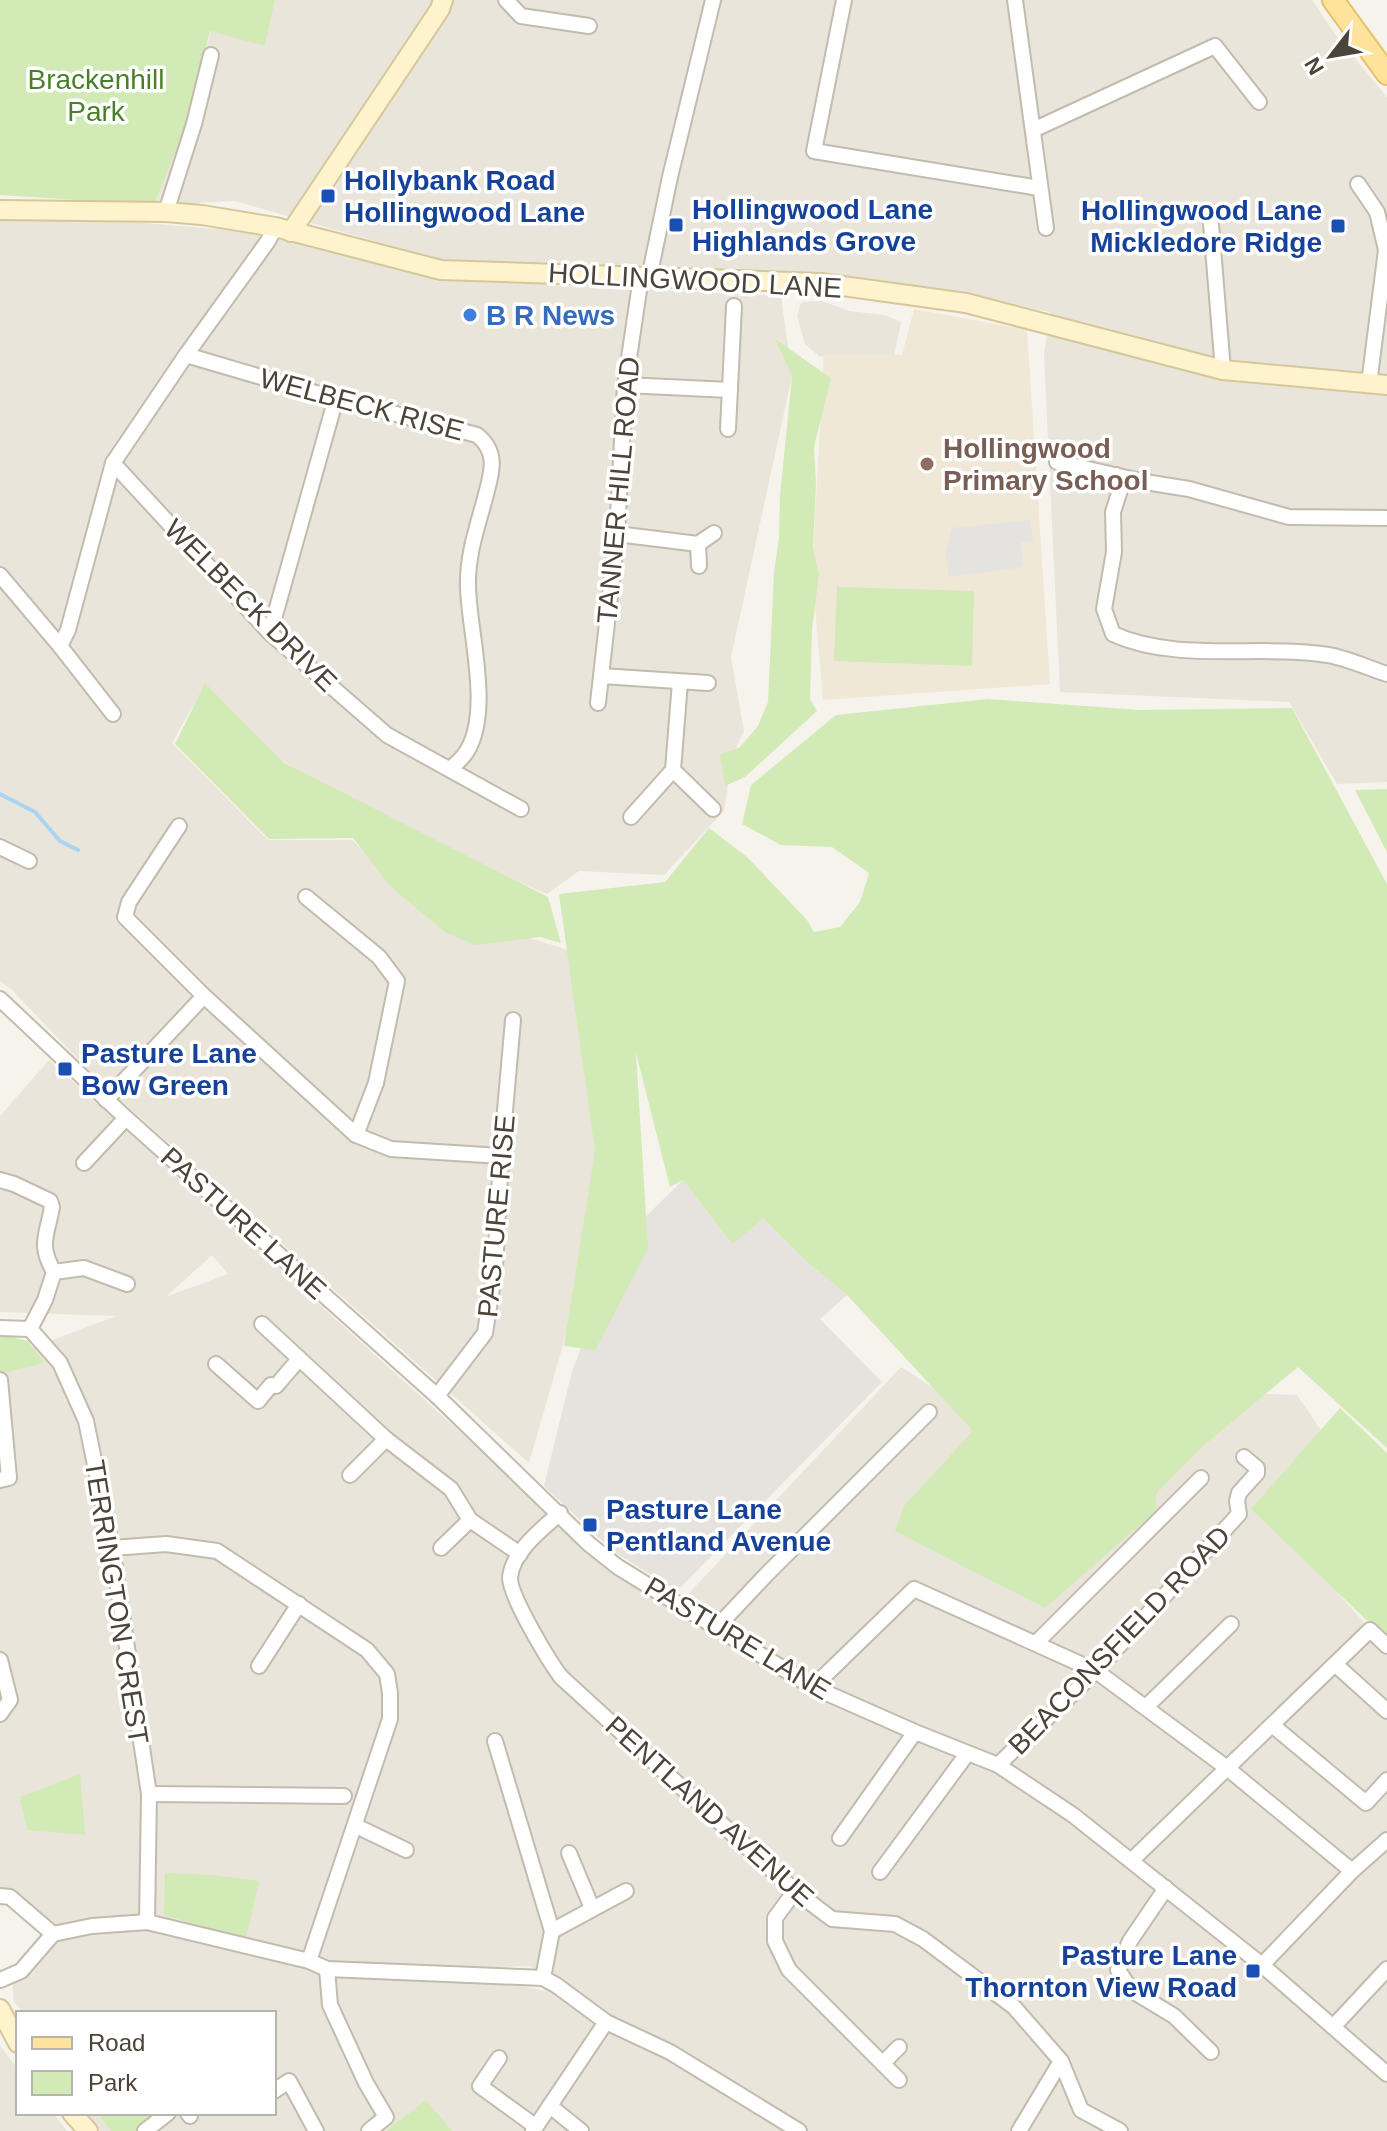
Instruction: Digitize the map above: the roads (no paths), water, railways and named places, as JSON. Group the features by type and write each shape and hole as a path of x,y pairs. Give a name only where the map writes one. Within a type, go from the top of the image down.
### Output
{"main road":[{"path":"1333,0 1387,74"}],"street":[{"path":"60,646 68,630 113,463 186,355 268,241 283,230 440,9 443,0"},
{"path":"506,0 521,16 589,26"},
{"name":"TANNER HILL ROAD","path":"598,703 617,534 625,385 645,277 713,0"},
{"path":"844,0 814,151 1039,188"},
{"path":"1015,0 1046,228"},
{"path":"1033,130 1215,46 1259,102"},
{"path":"166,212 194,124 211,55"},
{"path":"1358,184 1377,212 1387,250 1378,384"},
{"name":"HOLLINGWOOD LANE","path":"0,210 166,212 283,230 441,270 821,283 966,303 1223,370 1378,384"},
{"path":"1210,212 1223,370"},
{"path":"728,429 734,306"},
{"name":"WELBECK RISE","path":"186,355 477,435 489,447 493,465 469,560 468,587 478,675 477,707 473,737 466,752 450,769"},
{"path":"625,385 730,390"},
{"path":"270,633 336,398"},
{"path":"1057,462 1189,489 1289,517 1387,518"},
{"name":"WELBECK DRIVE","path":"113,463 270,633 387,735 521,809"},
{"path":"1116,475 1120,490 1113,512 1114,552 1104,609 1113,634 1135,644 1168,648 1329,655 1387,674"},
{"path":"617,534 698,544 714,533"},
{"path":"698,544 699,566"},
{"path":"0,575 113,714"},
{"path":"601,676 708,683"},
{"path":"631,817 673,770 680,682"},
{"path":"673,770 713,809"},
{"path":"179,826 129,902 125,917 204,996 356,1135 391,1149 501,1156"},
{"path":"0,847 29,861"},
{"path":"306,897 379,957 397,981 376,1083 356,1135"},
{"path":"106,1100 204,996"},
{"name":"PASTURE LANE","path":"0,999 106,1100 437,1396 589,1544 618,1567 813,1687 998,1765 1073,1815 1132,1860 1262,1965 1387,2074"},
{"name":"PASTURE RISE","path":"437,1396 485,1333 495,1268 513,1020"},
{"path":"84,1163 126,1118"},
{"path":"0,1180 50,1201 52,1207 43,1244 54,1272 45,1300 30,1329 0,1328"},
{"path":"54,1272 84,1268 127,1284"},
{"path":"262,1324 386,1439 451,1489 470,1520 520,1554 560,1513"},
{"name":"TERRINGTON CREST","path":"30,1329 60,1363 86,1421 112,1548 149,1794 147,1922"},
{"path":"216,1364 258,1401 271,1385 276,1386 299,1359"},
{"path":"0,1380 9,1457 4,1479"},
{"path":"717,1627 929,1412"},
{"path":"350,1475 386,1439"},
{"name":"BEACONSFIELD ROAD","path":"998,1765 1096,1671 1239,1514 1239,1493 1257,1473 1257,1468 1244,1457"},
{"path":"1036,1643 1201,1478"},
{"path":"441,1548 470,1520"},
{"path":"112,1548 166,1544 217,1551 367,1650 387,1674 390,1719 309,1961"},
{"name":"PENTLAND AVENUE","path":"520,1554 510,1576 512,1590 561,1677 795,1891 832,1919 895,1924 923,1939 1014,2007 1061,2061 1081,2110 1120,2131"},
{"path":"813,1687 914,1589 1096,1671 1227,1768 1352,1871"},
{"path":"259,1666 299,1604"},
{"path":"1147,1706 1231,1624"},
{"path":"1132,1860 1370,1630 1387,1646"},
{"path":"0,1660 10,1700 0,1714"},
{"path":"1336,1665 1387,1711"},
{"path":"1272,1725 1366,1803 1387,1780"},
{"path":"840,1838 915,1732"},
{"path":"495,1741 552,1931 543,1978"},
{"path":"880,1872 967,1754"},
{"path":"149,1794 344,1796"},
{"path":"356,1826 406,1850"},
{"path":"1262,1965 1352,1871 1387,1840"},
{"path":"569,1853 592,1908"},
{"path":"1166,1888 1130,1941 1118,1970 1131,1990 1174,2016 1211,2052"},
{"path":"552,1931 626,1891"},
{"path":"795,1891 775,1918 775,1941 789,1970 899,2080"},
{"path":"0,1896 10,1897 53,1934"},
{"path":"0,1980 21,1971 53,1934 92,1926 147,1922 309,1961 327,1969 543,1978 606,2022 670,2052 799,2131"},
{"path":"327,1969 330,2005 366,2083 386,2117 369,2131"},
{"path":"1333,2027 1387,1969"},
{"path":"0,2009 16,2039"},
{"path":"499,2058 480,2086 534,2129 606,2022"},
{"path":"883,2063 899,2047"},
{"path":"1019,2131 1061,2061"},
{"path":"276,2090 289,2081 316,2131"},
{"path":"550,2106 581,2131"},
{"path":"74,2115 88,2131"},
{"path":"145,2131 165,2115"}],"waterway":[{"path":"0,794 35,812 60,841 78,850"}],"place":[{"name":"Hollybank Road Hollingwood Lane","path":"328,196"},
{"name":"Hollingwood Lane Highlands Grove","path":"676,225"},
{"name":"Hollingwood Lane Mickledore Ridge","path":"1338,226"},
{"name":"B R News","path":"470,315"},
{"name":"Hollingwood Primary School","path":"927,464"},
{"name":"Pasture Lane Bow Green","path":"65,1069"},
{"name":"Pasture Lane Pentland Avenue","path":"590,1525"},
{"name":"Pasture Lane Thornton View Road","path":"1253,1971"}],"park label":[{"name":"Brackenhill Park","path":"96,95"}]}
